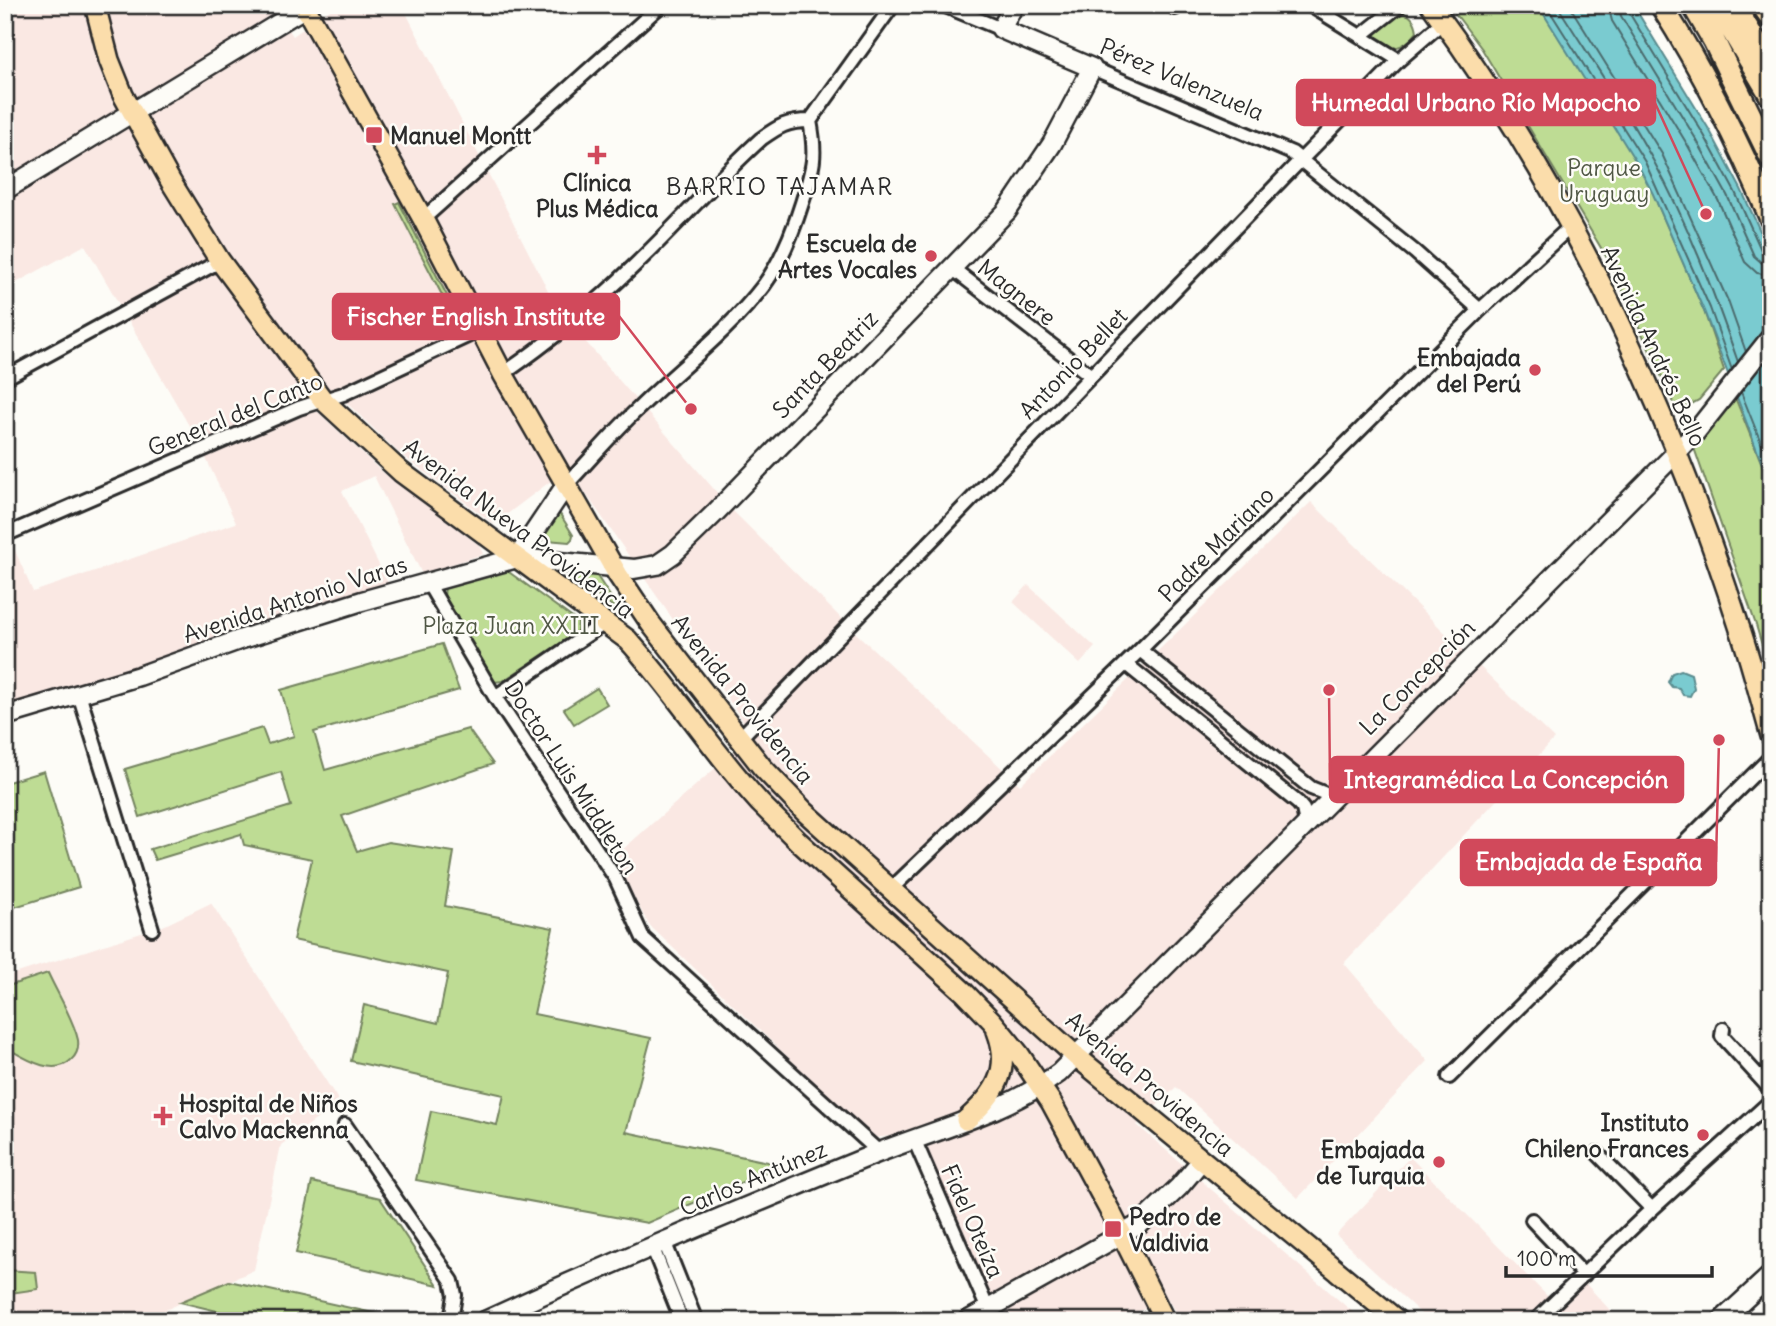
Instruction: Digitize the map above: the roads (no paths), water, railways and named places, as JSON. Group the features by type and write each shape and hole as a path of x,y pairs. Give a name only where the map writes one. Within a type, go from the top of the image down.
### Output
{"highway":[{"path":"1661,5 1707,82 1771,219"},
{"path":"1693,5 1714,41 1771,158"},
{"path":"1717,5 1771,96"}],"main road":[{"name":"Avenida Nueva Providencia","path":"95,5 109,60 131,113 220,261 323,400 401,472 628,640 652,666 732,771 760,803 992,1021 1041,1086 1166,1321"},
{"name":"Avenida Andrés Bello","path":"1431,5 1510,122 1571,226 1629,342 1677,452 1741,631 1771,736"},
{"path":"1735,5 1771,66"},
{"path":"1761,5 1771,19"},
{"name":"Avenida Providencia","path":"306,6 423,219 503,374 614,568 651,624 738,739 804,812 1077,1057 1398,1321"},
{"path":"966,1120 988,1100 1001,1073 1002,1046 992,1021"}],"street":[{"path":"423,219 661,5"},
{"path":"517,558 566,485 637,409 697,354 764,285 792,234 809,183 815,146 810,121 893,5"},
{"name":"Pérez Valenzuela","path":"943,5 1282,147 1302,159 1415,252 1480,310"},
{"path":"1001,29 1014,5"},
{"path":"1311,5 1399,60"},
{"path":"1362,35 1400,5"},
{"path":"5,190 306,6"},
{"name":"Antonio Bellet","path":"738,739 1399,60 1443,22"},
{"name":"Santa Beatriz","path":"517,558 614,568 652,567 673,554 1016,199 1052,144 1092,68"},
{"path":"503,374 538,350 636,264 761,139 791,121 810,121"},
{"name":"Padre Mariano","path":"890,890 1126,664 1480,310 1571,226"},
{"path":"5,378 220,261"},
{"name":"Magnere","path":"952,268 1090,375"},
{"name":"General del Canto","path":"5,535 299,408 343,394 480,330"},
{"name":"La Concepción","path":"1041,1086 1077,1057 1306,823 1677,452 1771,337"},
{"name":"Avenida Antonio Varas","path":"5,716 296,622 517,558"},
{"name":"Doctor Luis Middleton","path":"428,583 495,697 616,879 643,938 879,1152"},
{"path":"495,697 606,622"},
{"path":"1140,650 1294,775 1318,792 1336,793"},
{"path":"1126,664 1282,790 1303,809 1306,823"},
{"path":"79,694 152,929"},
{"path":"1449,1077 1771,757"},
{"path":"1282,790 1287,792 1295,788 1297,779 1294,775"},
{"path":"1723,1029 1722,1036 1771,1090"},
{"name":"Carlos Antúnez","path":"485,1321 658,1244 879,1152 1001,1106 1041,1086"},
{"path":"1535,1321 1652,1209 1771,1101"},
{"path":"345,1125 452,1281 455,1295 451,1321"},
{"name":"Fidel Oteíza","path":"914,1139 991,1315"},
{"path":"1597,1153 1652,1209"},
{"path":"967,1321 991,1315 1153,1213 1202,1160"},
{"path":"1531,1220 1584,1275"},
{"path":"658,1244 682,1321"},
{"path":"658,1244 696,1321"},
{"path":"1721,1321 1771,1275"}],"water":[{"path":"1538,5 1633,5 1710,131 1741,189 1771,255 1771,487 1704,311 1653,194 1638,165"},
{"path":"1681,670 1691,674 1694,688 1690,696 1683,695 1679,688 1672,687 1668,682 1672,673"}],"place":[{"name":"Manuel Montt","path":"374,135"},
{"name":"Clínica Plus Médica","path":"597,155"},
{"name":"Humedal Urbano Río Mapocho","path":"1706,214"},
{"name":"Escuela de Artes Vocales","path":"931,256"},
{"name":"Embajada del Perú","path":"1535,370"},
{"name":"Fischer English Institute","path":"691,409"},
{"name":"Integramédica La Concepción","path":"1329,690"},
{"name":"Embajada de España","path":"1719,740"},
{"name":"Hospital de Niños Calvo Mackenna","path":"163,1116"},
{"name":"Instituto Chileno Frances","path":"1703,1135"},
{"name":"Embajada de Turquia","path":"1439,1162"},
{"name":"Pedro de Valdivia","path":"1113,1229"}],"district":[{"name":"BARRIO TAJAMAR","path":"780,186"}],"park label":[{"name":"Parque Uruguay","path":"1604,180"},
{"name":"Plaza Juan XXIII","path":"511,625"}]}
